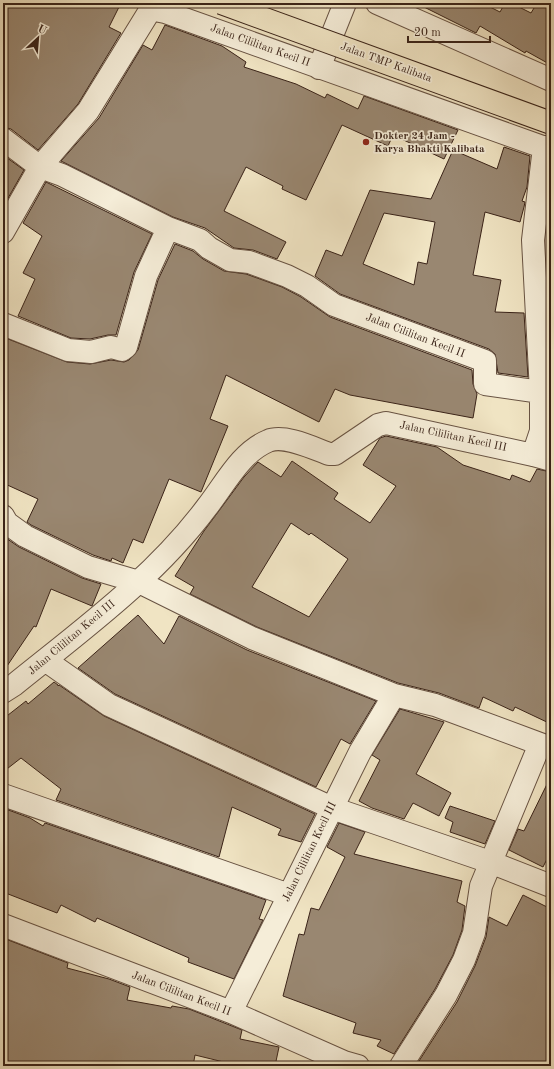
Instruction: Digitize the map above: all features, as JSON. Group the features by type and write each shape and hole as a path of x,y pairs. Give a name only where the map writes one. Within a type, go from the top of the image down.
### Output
{"main road":[{"name":"Jalan TMP Kalibata","path":"221,3 551,124"},
{"name":"Jalan TMP Kalibata","path":"262,3 551,109"}],"street":[{"path":"319,68 344,3"},
{"path":"378,3 551,80"},
{"name":"Jalan Cililitan Kecil II","path":"3,232 40,167 88,111 149,12 155,10 165,12 547,149"},
{"path":"3,139 40,167"},
{"name":"Jalan Cililitan Kecil III","path":"3,692 46,660 139,582 199,517 250,450 270,440 289,440 329,454 336,454 378,425 386,423 542,457 541,392 533,240 547,149"},
{"name":"Jalan Cililitan Kecil II","path":"40,167 62,175 168,228 200,240 209,248 230,260 249,262 287,276 307,286 334,305 485,361 485,384 541,392"},
{"path":"3,324 68,350 90,352 111,347 122,350 126,347 146,276 168,228"},
{"path":"3,516 7,523 25,536 88,567 139,582 252,638 394,695 435,705 545,746 490,862 481,886 474,933 464,960 446,995 401,1066"},
{"path":"46,660 109,705 332,808 490,862 551,886"},
{"name":"Jalan Cililitan Kecil III","path":"231,1012 360,752 394,695"},
{"path":"3,795 289,895"},
{"name":"Jalan Cililitan Kecil II","path":"3,925 231,1012 348,1065"}],"building":[{"path":"8,3 121,3 109,27 121,33 78,104 38,150 11,129 3,127 3,12"},
{"path":"416,3 492,3 490,7 500,12 505,3 511,3 531,13 537,3 551,3 551,65 526,51 525,53 480,26 476,33"},
{"path":"165,25 222,46 246,62 244,67 296,84 325,98 327,94 358,109 364,96 458,130 444,159 393,135 388,146 342,125 306,200 282,189 283,186 246,167 224,211 286,242 277,259 253,250 234,248 205,228 173,217 61,161 99,118 143,45 152,50"},
{"path":"504,147 530,156 527,187 522,201 525,202 520,222 485,212 473,275 501,280 495,312 524,313 528,377 498,373 495,354 489,349 340,294 315,276 326,250 342,256 370,190 431,199 453,150 497,169","holes":["384,213 435,222 427,264 418,262 414,285 363,264"]},
{"path":"3,155 24,170 3,207"},
{"path":"46,182 152,234 134,272 116,335 108,335 90,339 71,338 18,316 35,279 23,273 42,236 23,223"},
{"path":"175,244 193,251 203,259 224,271 246,274 282,287 301,297 330,317 472,370 473,384 477,394 473,418 350,395 335,389 319,422 226,375 210,419 228,426 201,492 169,479 143,543 133,539 123,563 112,558 111,561 93,555 31,525 27,522 38,499 3,483 3,337 67,362 90,364 111,360 124,362 129,360 138,350 158,280"},
{"path":"386,436 437,447 463,465 510,480 512,475 530,482 537,469 551,472 551,724 515,707 513,711 483,697 479,708 439,693 398,683 257,627 190,594 194,587 175,576 204,531 244,477 258,462 281,477 292,461 338,493 334,499 370,523 396,486 363,465 380,438","holes":["291,523 309,535 311,533 348,559 309,617 252,587"]},
{"path":"3,536 19,547 82,578 101,584 92,606 51,589 36,627 34,626 3,672"},
{"path":"138,615 164,644 179,616 247,650 376,701 350,744 341,739 316,787 115,694 78,668"},
{"path":"54,682 104,716 315,814 301,842 278,835 281,829 232,807 219,857 56,800 61,789 21,758 3,772 3,719 26,701 28,704"},
{"path":"400,709 444,722 416,774 451,793 439,816 413,803 404,819 372,808 359,801 380,760 372,755"},
{"path":"551,776 551,851 543,867 509,850 518,829 524,831"},
{"path":"450,806 495,821 485,844 450,832 453,822 445,818"},
{"path":"3,808 30,818 43,826 45,823 266,900 259,919 263,920 234,979 188,962 189,958 97,918 95,922 61,905 57,913 3,892"},
{"path":"339,823 365,832 354,854 462,881 457,902 465,906 462,930 453,955 435,989 394,1054 377,1046 381,1040 353,1033 356,1023 283,996 299,934 304,935 311,908 319,910 345,857 327,847"},
{"path":"523,895 551,909 551,1066 428,1066 419,1061 457,1002 475,966 486,937 489,917 507,926"},
{"path":"3,938 68,963 67,968 109,979 130,987 127,1000 171,1008 172,1006 189,1009 242,1030 240,1039 279,1047 275,1066 240,1066 195,1055 193,1066 3,1066"}],"place":[{"name":"Dokter 24 Jam - Karya Bhakti Kalibata","path":"366,142"}]}
